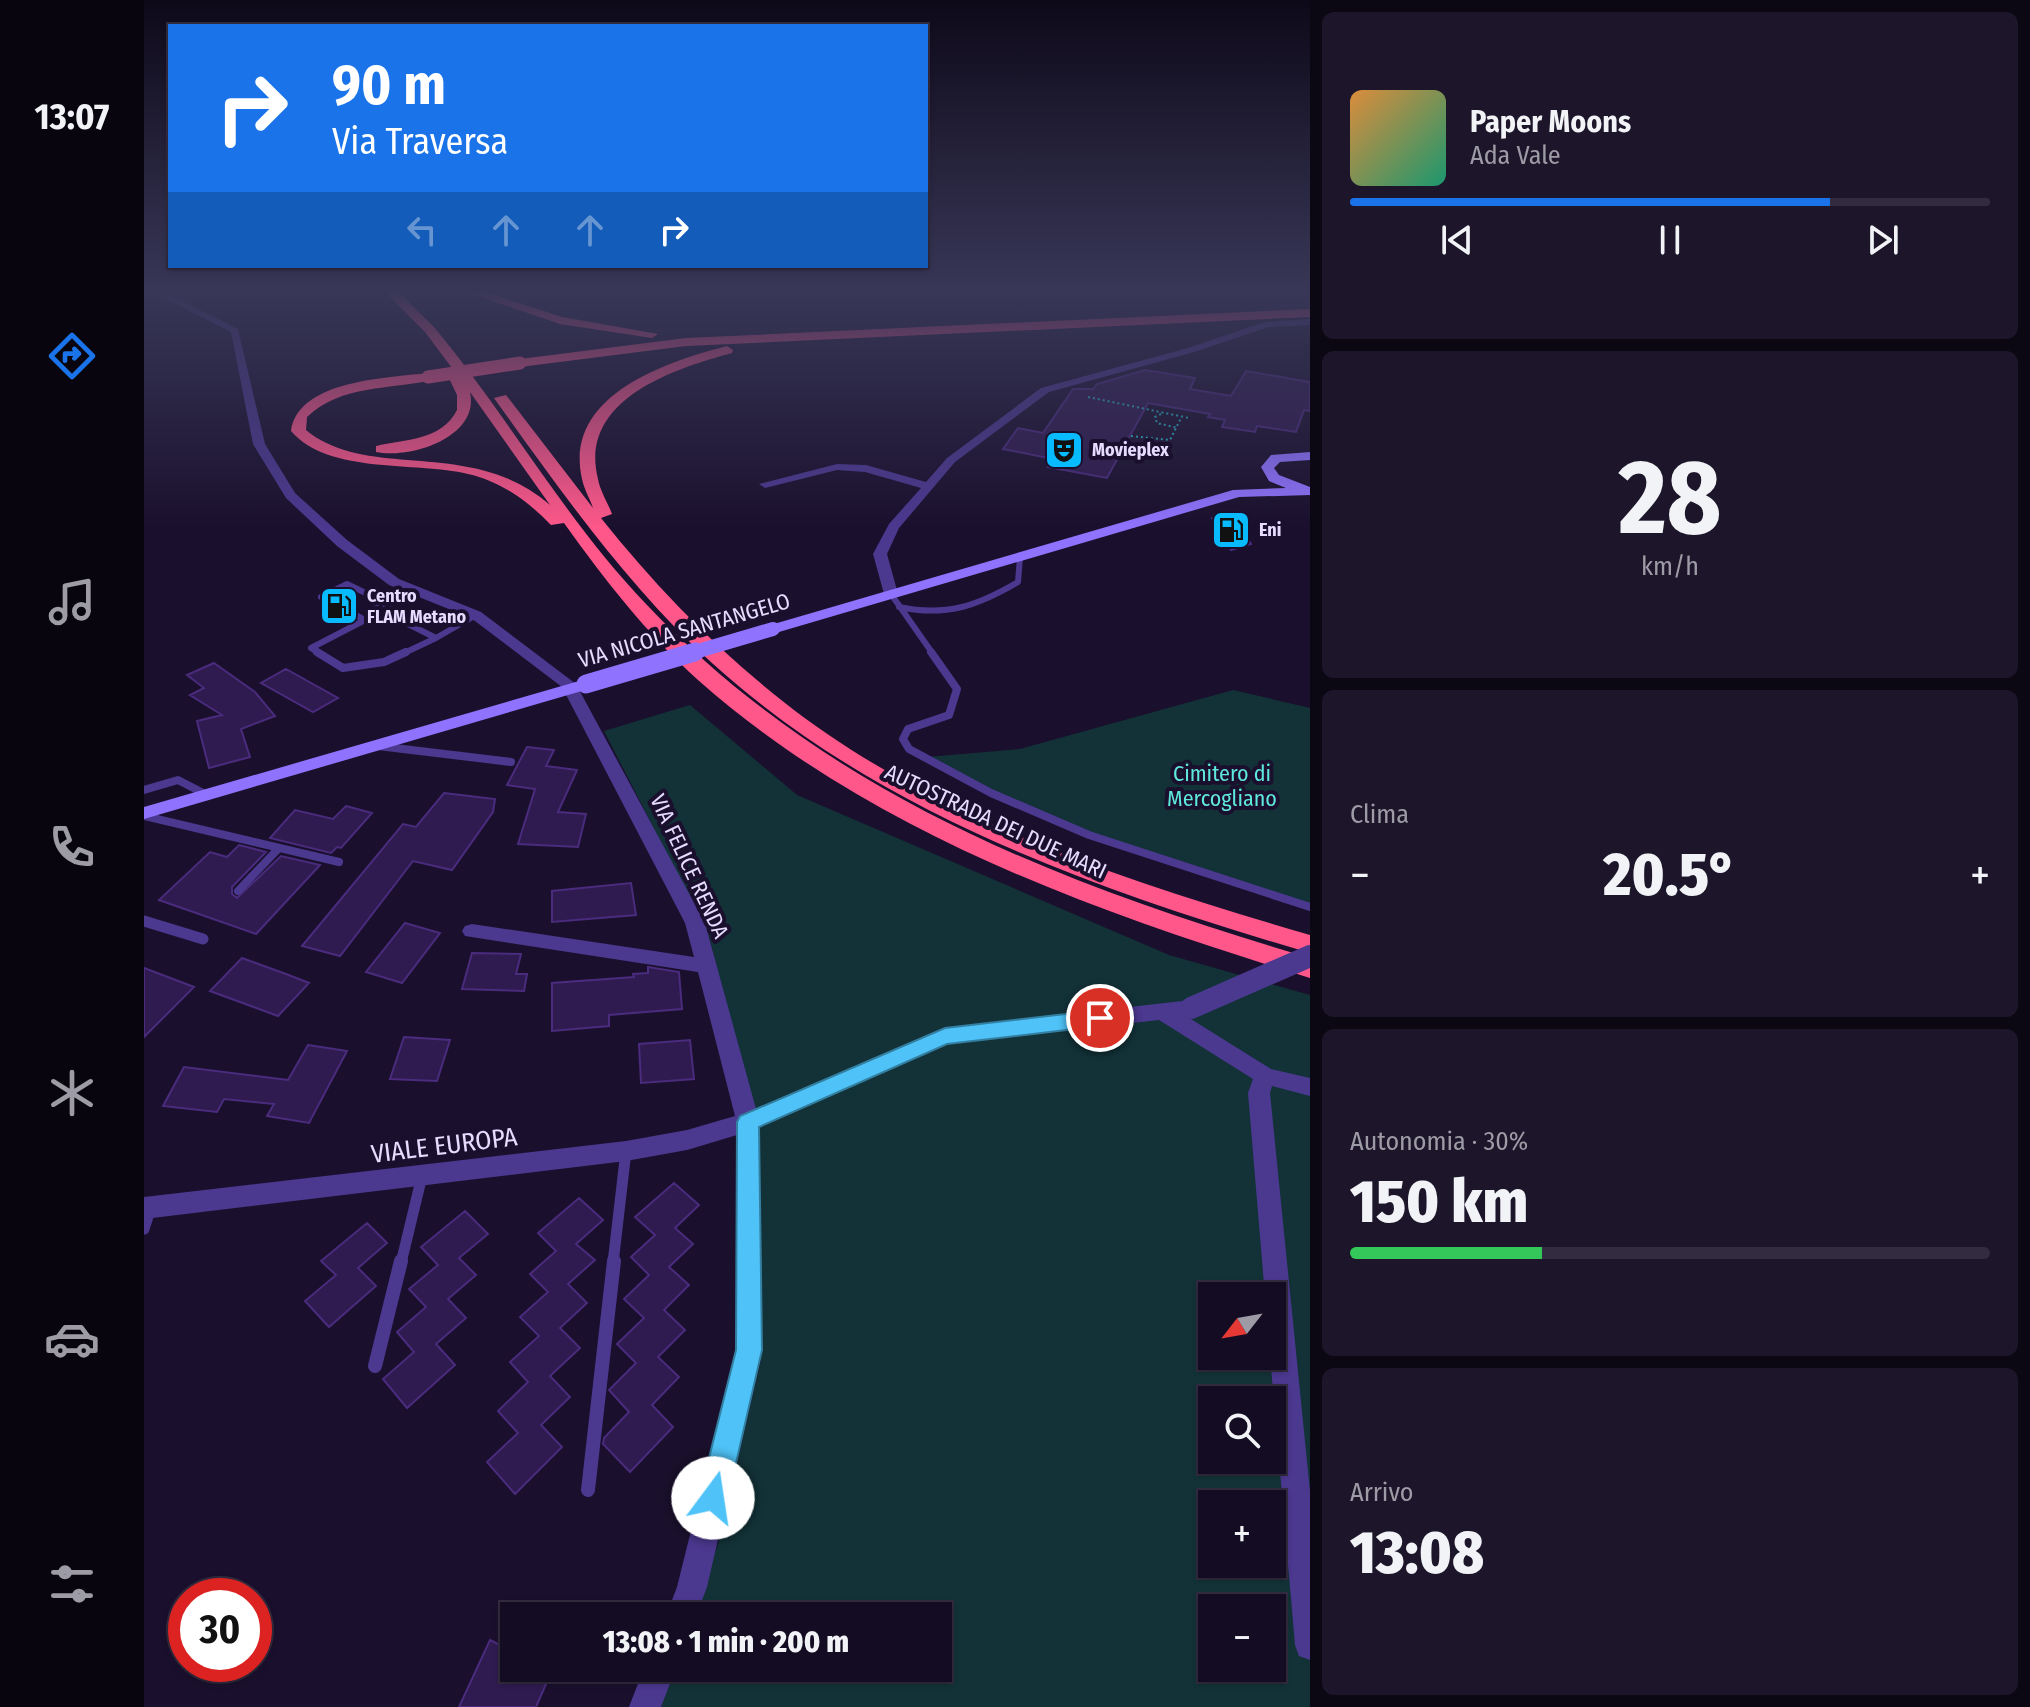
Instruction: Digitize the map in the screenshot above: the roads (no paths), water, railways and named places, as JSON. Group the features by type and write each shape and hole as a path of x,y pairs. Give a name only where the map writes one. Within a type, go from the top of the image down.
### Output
{"highway":[{"path":"319,445 376,450 418,443 448,430 464,413 467,400 448,370"},
{"name":"AUTOSTRADA DEI DUE MARI","path":"460,370 590,547 671,643 748,711 849,779 945,830 1071,887 1214,939 1310,968"},
{"path":"476,370 348,391 312,405 300,416 297,426 303,436 344,453 468,469 497,478 530,496 556,519 628,612 685,673 760,731 849,779"},
{"name":"AUTOSTRADA DEI DUE MARI","path":"480,370 653,592 750,687 865,764 1021,843 1149,894 1310,944"},
{"path":"666,370 611,403 596,421 588,441 587,477 603,513 750,687"}],"main road":[{"name":"VIA NICOLA SANTANGELO","path":"1238,493 1268,472 1269,462 1276,458 1310,456"},
{"name":"VIA NICOLA SANTANGELO","path":"1268,472 1283,483 1309,491"},
{"name":"VIA NICOLA SANTANGELO","path":"144,815 773,629 895,600 1020,557 1238,493 1309,491"}],"street":[{"path":"243,370 259,444 290,495 342,543 394,582 476,615 579,686"},
{"path":"895,600 880,554 893,527 951,460 1045,390 1119,370"},
{"path":"765,484 837,467 866,469 928,486"},
{"name":"VIA FELICE RENDA","path":"579,686 695,923 748,1122 749,1350 686,1602"},
{"path":"472,931 708,966"},
{"name":"VIALE EUROPA","path":"146,1215 626,1151 687,1140 748,1122 945,1036 1191,1008 1310,956"},
{"path":"1163,1012 1265,1076 1310,1087"},
{"path":"1265,1076 1259,1093 1310,1645"},
{"path":"645,1707 655,1682"}],"lane":[{"path":"895,600 922,613 972,610 1018,582 1020,557"},
{"path":"365,620 321,597 347,584 380,600 408,624 436,638"},
{"path":"406,587 380,600 365,620 311,648 343,668 384,662 476,615"},
{"path":"895,600 945,667 957,689 949,715 908,729 903,739 909,749 991,793 1089,835 1310,907"},
{"path":"375,746 511,762"},
{"path":"144,790 178,780 207,795"},
{"path":"144,815 339,862"},
{"path":"238,891 278,849"},
{"path":"144,921 203,939"},
{"path":"588,1490 626,1151"},
{"path":"375,1366 422,1176"}],"place":[{"name":"Movieplex","path":"1064,450"},
{"name":"Eni","path":"1231,530"},
{"name":"Centro FLAM Metano","path":"339,606"}],"park label":[{"name":"Cimitero di Mercogliano","path":"1222,786"}]}
